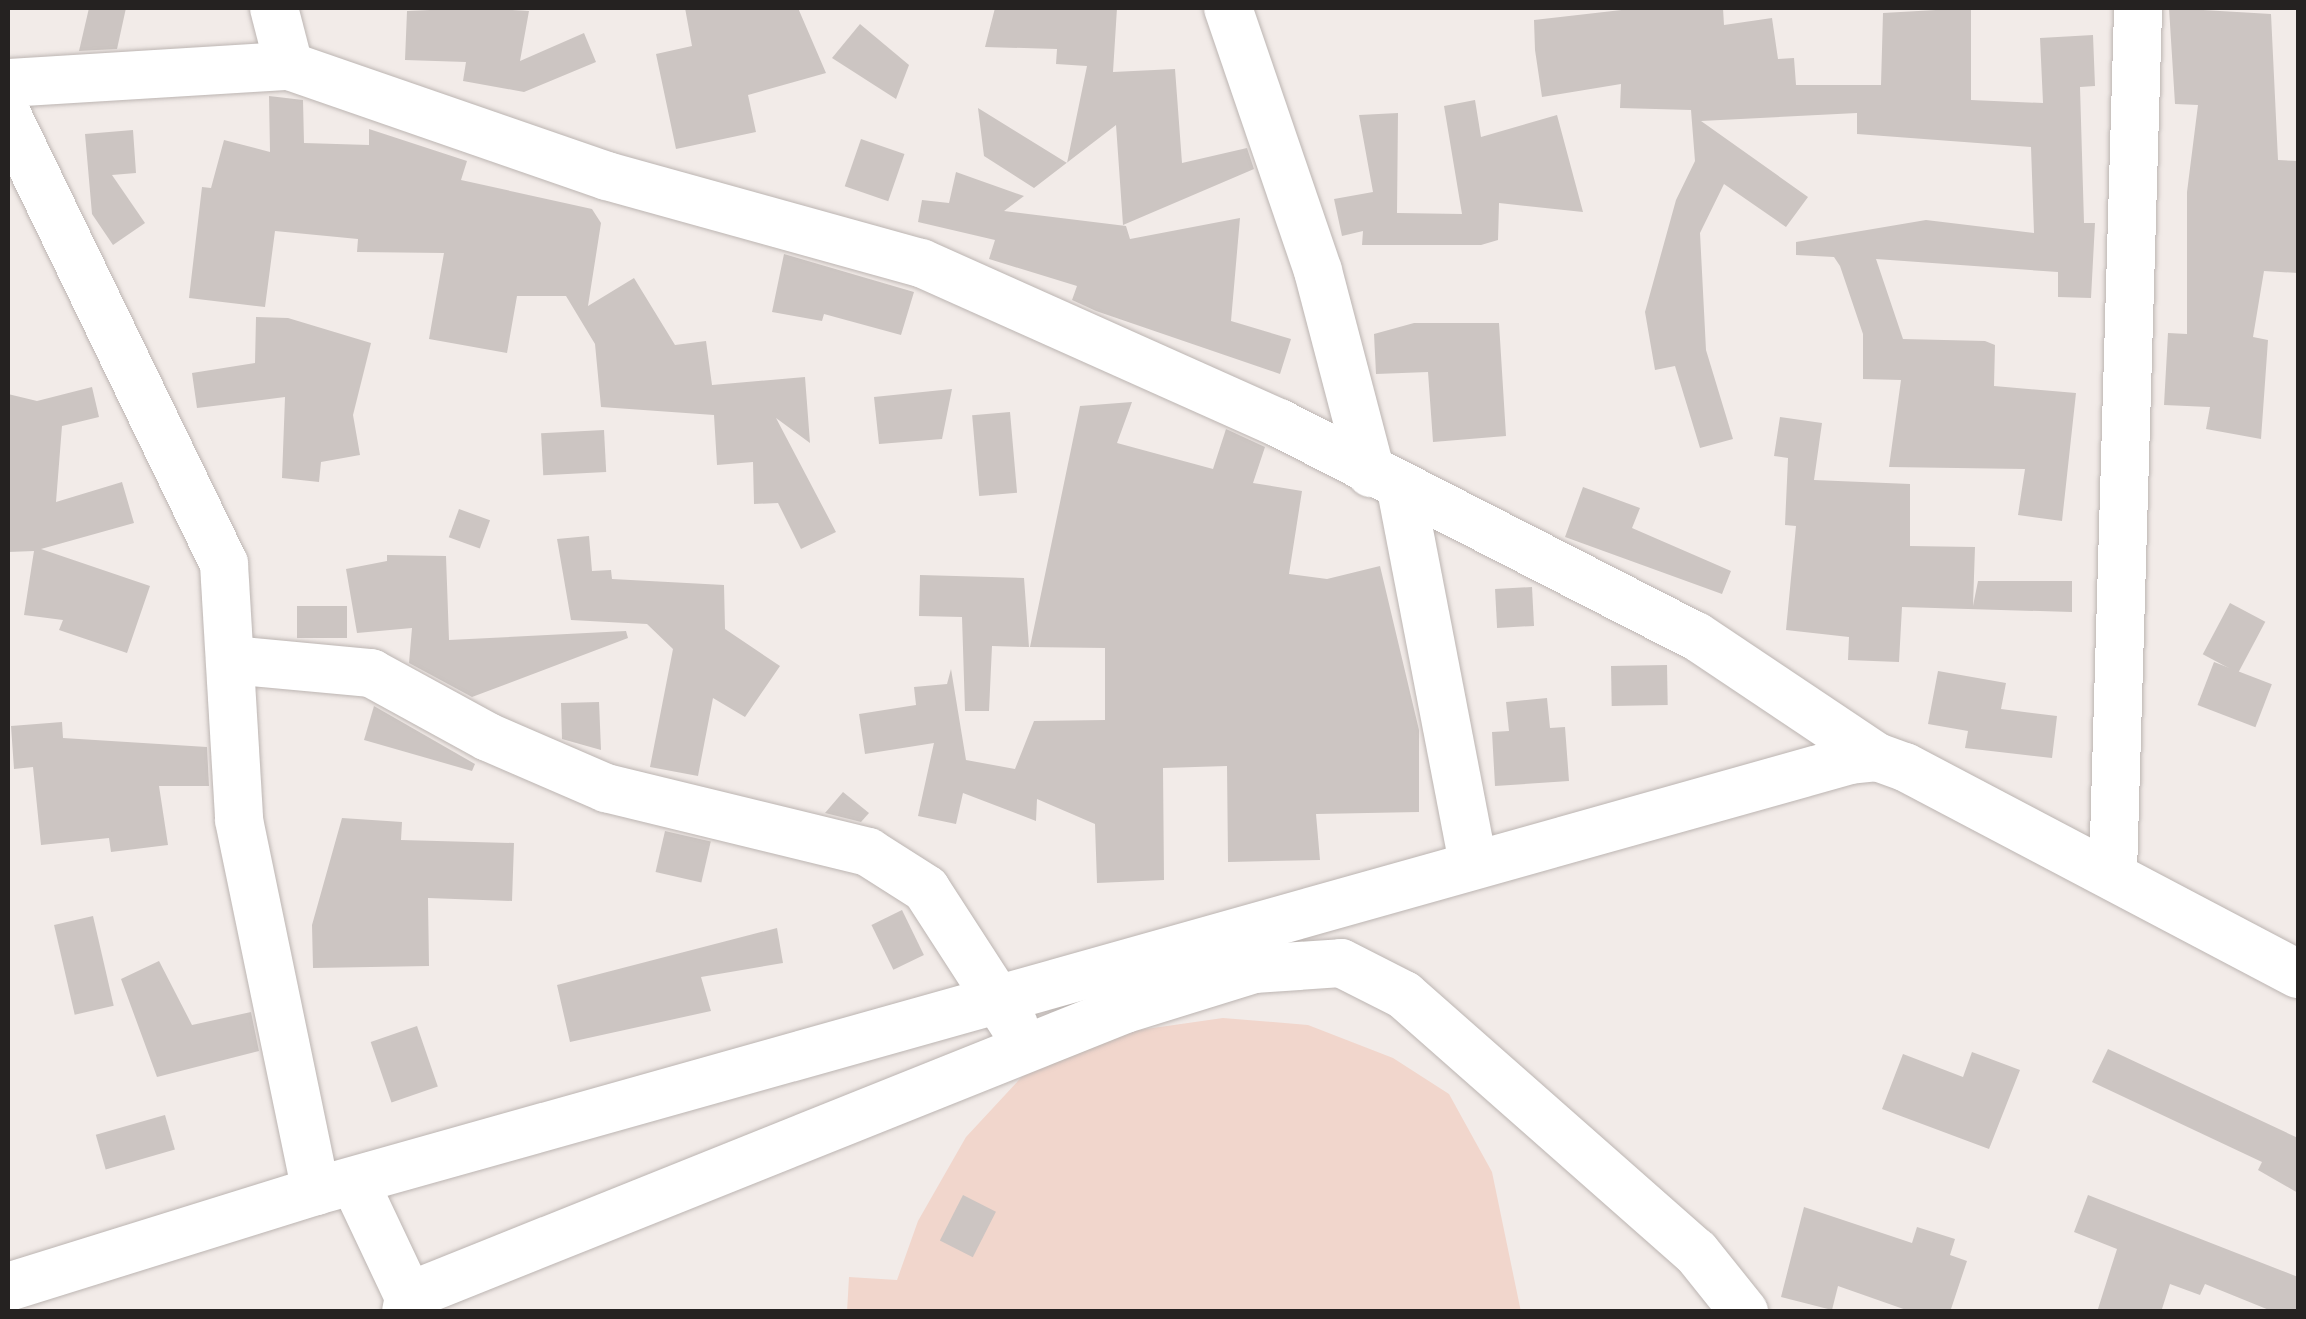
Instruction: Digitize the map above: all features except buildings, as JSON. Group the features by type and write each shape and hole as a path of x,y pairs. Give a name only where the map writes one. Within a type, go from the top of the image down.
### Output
{"street":[{"path":"274,8 289,66"},
{"path":"1228,8 1386,481 1473,862"},
{"path":"2113,874 2138,8"},
{"path":"8,83 289,66 607,176 921,264 1279,423 1696,636 1877,757 2113,874 2298,974"},
{"path":"8,116 224,564 238,820 336,1187 410,1306 1028,1050 1254,969 1341,963 1404,995 1696,1252 1744,1312"},
{"path":"231,660 371,673 488,737 606,788 868,852 926,888 1000,997 1028,1050"},
{"path":"8,1287 336,1187 1473,862 1877,757"}],"shaded area":[{"path":"1223,1018 1308,1025 1393,1058 1449,1094 1492,1172 1521,1312 847,1312 849,1277 897,1280 918,1221 966,1137 1030,1068 1118,1033"}]}
